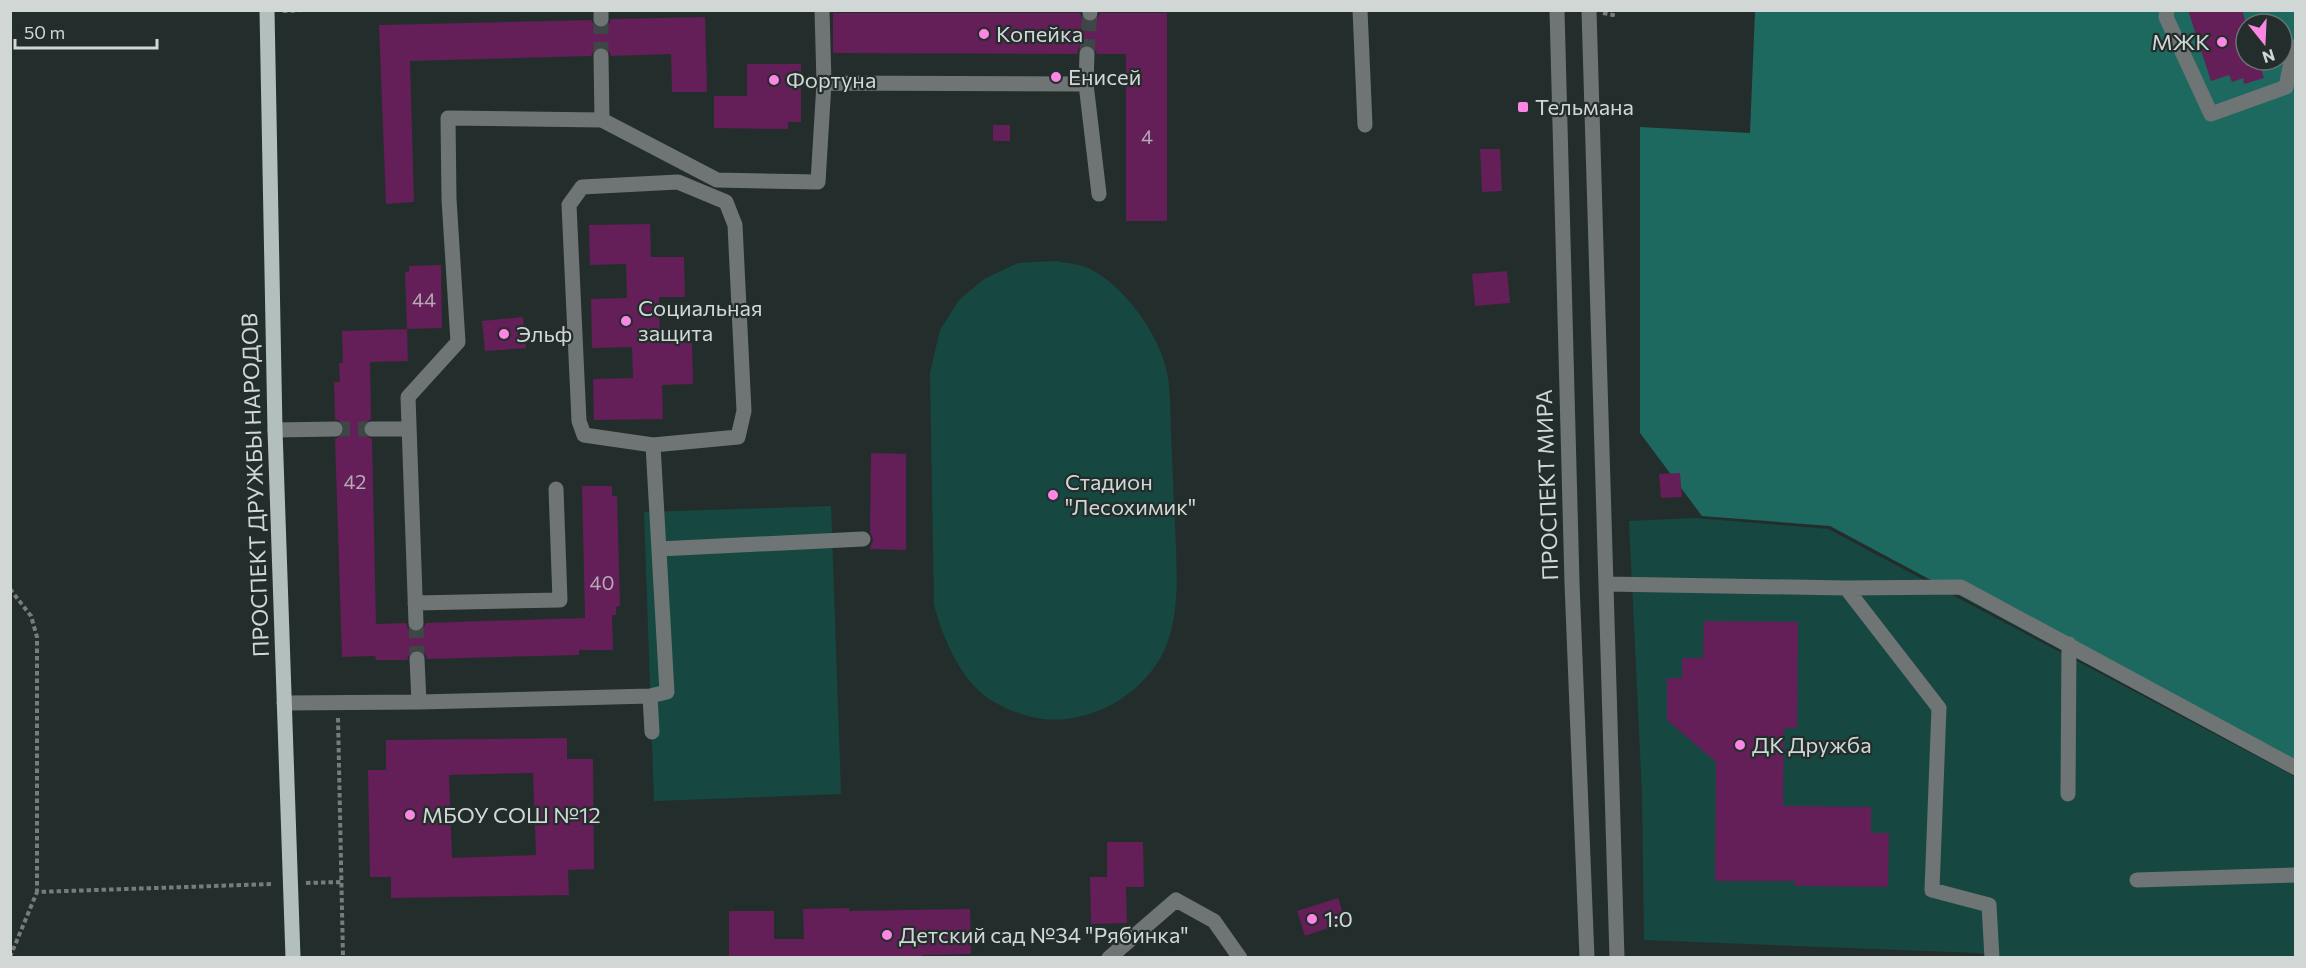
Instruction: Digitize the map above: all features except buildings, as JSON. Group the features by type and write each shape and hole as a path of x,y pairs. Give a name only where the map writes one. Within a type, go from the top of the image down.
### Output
{"main road":[{"name":"ПРОСПЕКТ ДРУЖБЫ НАРОДОВ","path":"267,10 275,430 293,957"}],"street":[{"path":"416,623 408,397 458,342 449,199 448,118 602,120 717,180 818,182 824,83 822,10"},
{"path":"1360,10 1365,125"},
{"name":"ПРОСПЕКТ МИРА","path":"1557,10 1572,583 1587,957"},
{"path":"1589,10 1617,957"},
{"path":"2166,10 2166,17 2211,114 2286,87 2289,72"},
{"path":"1087,54 1086,84 1099,194"},
{"path":"601,56 602,120"},
{"path":"824,83 1086,84"},
{"path":"678,182 726,202 735,225 744,411 738,437 653,445 584,435 579,421 569,205 582,187 678,182"},
{"path":"275,430 335,429"},
{"path":"372,429 409,429"},
{"path":"284,703 650,696 667,692 653,445"},
{"path":"415,603 560,600 556,489"},
{"path":"659,549 863,540"},
{"path":"1606,584 1846,588 1961,587 2295,768"},
{"path":"1846,588 1939,708 1932,890 1989,905 1992,957"},
{"path":"2068,794 2069,644"},
{"path":"417,659 419,702"},
{"path":"650,696 652,732"},
{"path":"2138,880 2295,875"},
{"path":"1109,957 1176,900 1215,921 1240,957"}],"path":[{"path":"10,589 31,616 37,637 37,892 10,957"},
{"path":"338,703 343,957"},
{"path":"37,892 341,882"}],"green space":[{"path":"1755,11 2295,11 2295,775 1830,526 1702,516 1640,433 1640,127 1750,133"},
{"name":"Стадион \"Лесохимик\"","path":"1056,261 1088,268 1114,286 1138,312 1163,357 1168,375 1170,399 1177,569 1176,599 1171,629 1167,644 1151,672 1127,695 1113,704 1082,716 1057,720 1020,714 984,695 964,673 943,632 934,605 930,373 940,330 959,300 984,279 1018,263"},
{"path":"831,506 841,794 654,801 644,512"},
{"path":"1695,518 1828,529 2292,775 2296,781 2295,957 2000,958 1979,953 1644,940 1642,793 1629,521"}],"tunnel":[{"path":"1087,54 1090,13"},
{"path":"601,19 601,56"},
{"path":"335,429 372,429"},
{"path":"416,623 417,659"}],"place":[{"name":"Копейка","path":"984,34"},
{"name":"МЖК","path":"2222,42"},
{"name":"Енисей","path":"1056,77"},
{"name":"Фортуна","path":"774,80"},
{"name":"Тельмана","path":"1523,107"},
{"name":"Социальная защита","path":"626,321"},
{"name":"Эльф","path":"504,334"},
{"name":"Стадион \"Лесохимик\"","path":"1053,495"},
{"name":"ДК Дружба","path":"1740,745"},
{"name":"МБОУ СОШ №12","path":"410,815"},
{"name":"1:0","path":"1312,919"},
{"name":"Детский сад №34 \"Рябинка\"","path":"887,935"}]}
